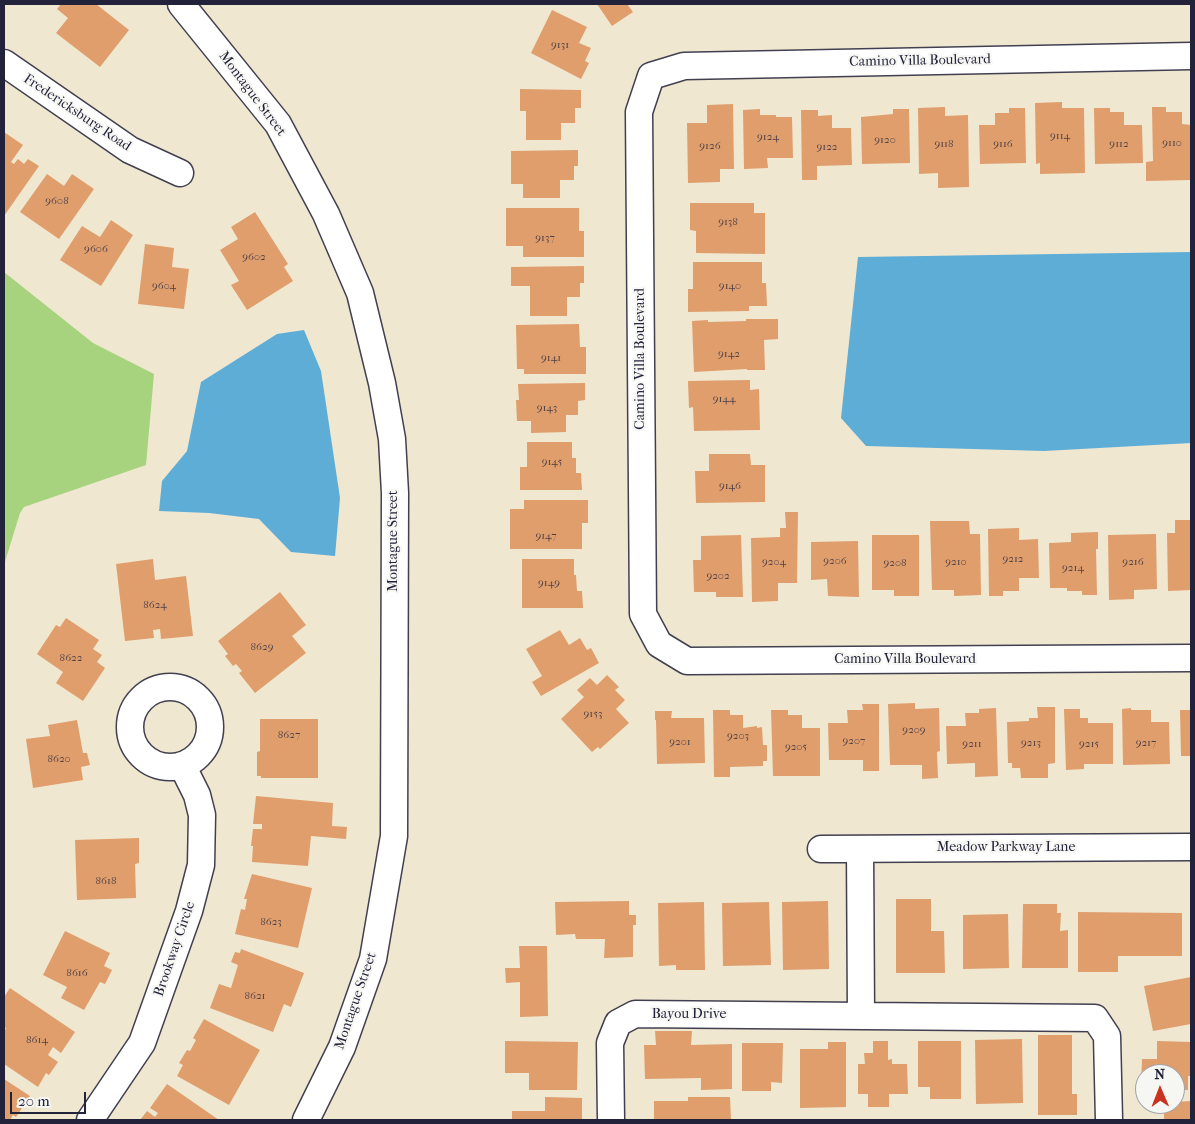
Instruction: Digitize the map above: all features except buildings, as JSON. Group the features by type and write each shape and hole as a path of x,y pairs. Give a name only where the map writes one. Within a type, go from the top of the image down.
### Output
{"street":[{"name":"Montague Street","path":"181,4 278,124 326,214 360,293 382,383 392,439 395,493 394,836 373,959 342,1046 306,1120"},
{"name":"Camino Villa Boulevard","path":"1191,56 684,66 651,76 639,112 643,614 659,644 687,661 1191,658"},
{"name":"Fredericksburg Road","path":"4,63 130,150 180,172"},
{"name":"Brookway Circle","path":"90,1120 142,1043 189,911 201,865 202,815 197,794 182,765"},
{"name":"Meadow Parkway Lane","path":"821,849 1191,847"},
{"path":"860,849 861,1016"},
{"name":"Bayou Drive","path":"611,1120 610,1043 618,1023 635,1014 1095,1018 1107,1036 1109,1120"}],"green space":[{"path":"4,272 93,343 154,374 146,465 24,507 20,513 4,565"}],"water":[{"path":"1191,252 1191,443 1044,451 866,446 841,418 858,257"},
{"path":"304,330 321,371 340,498 335,556 291,552 259,519 209,513 159,511 162,481 187,451 201,382 277,334"}]}
